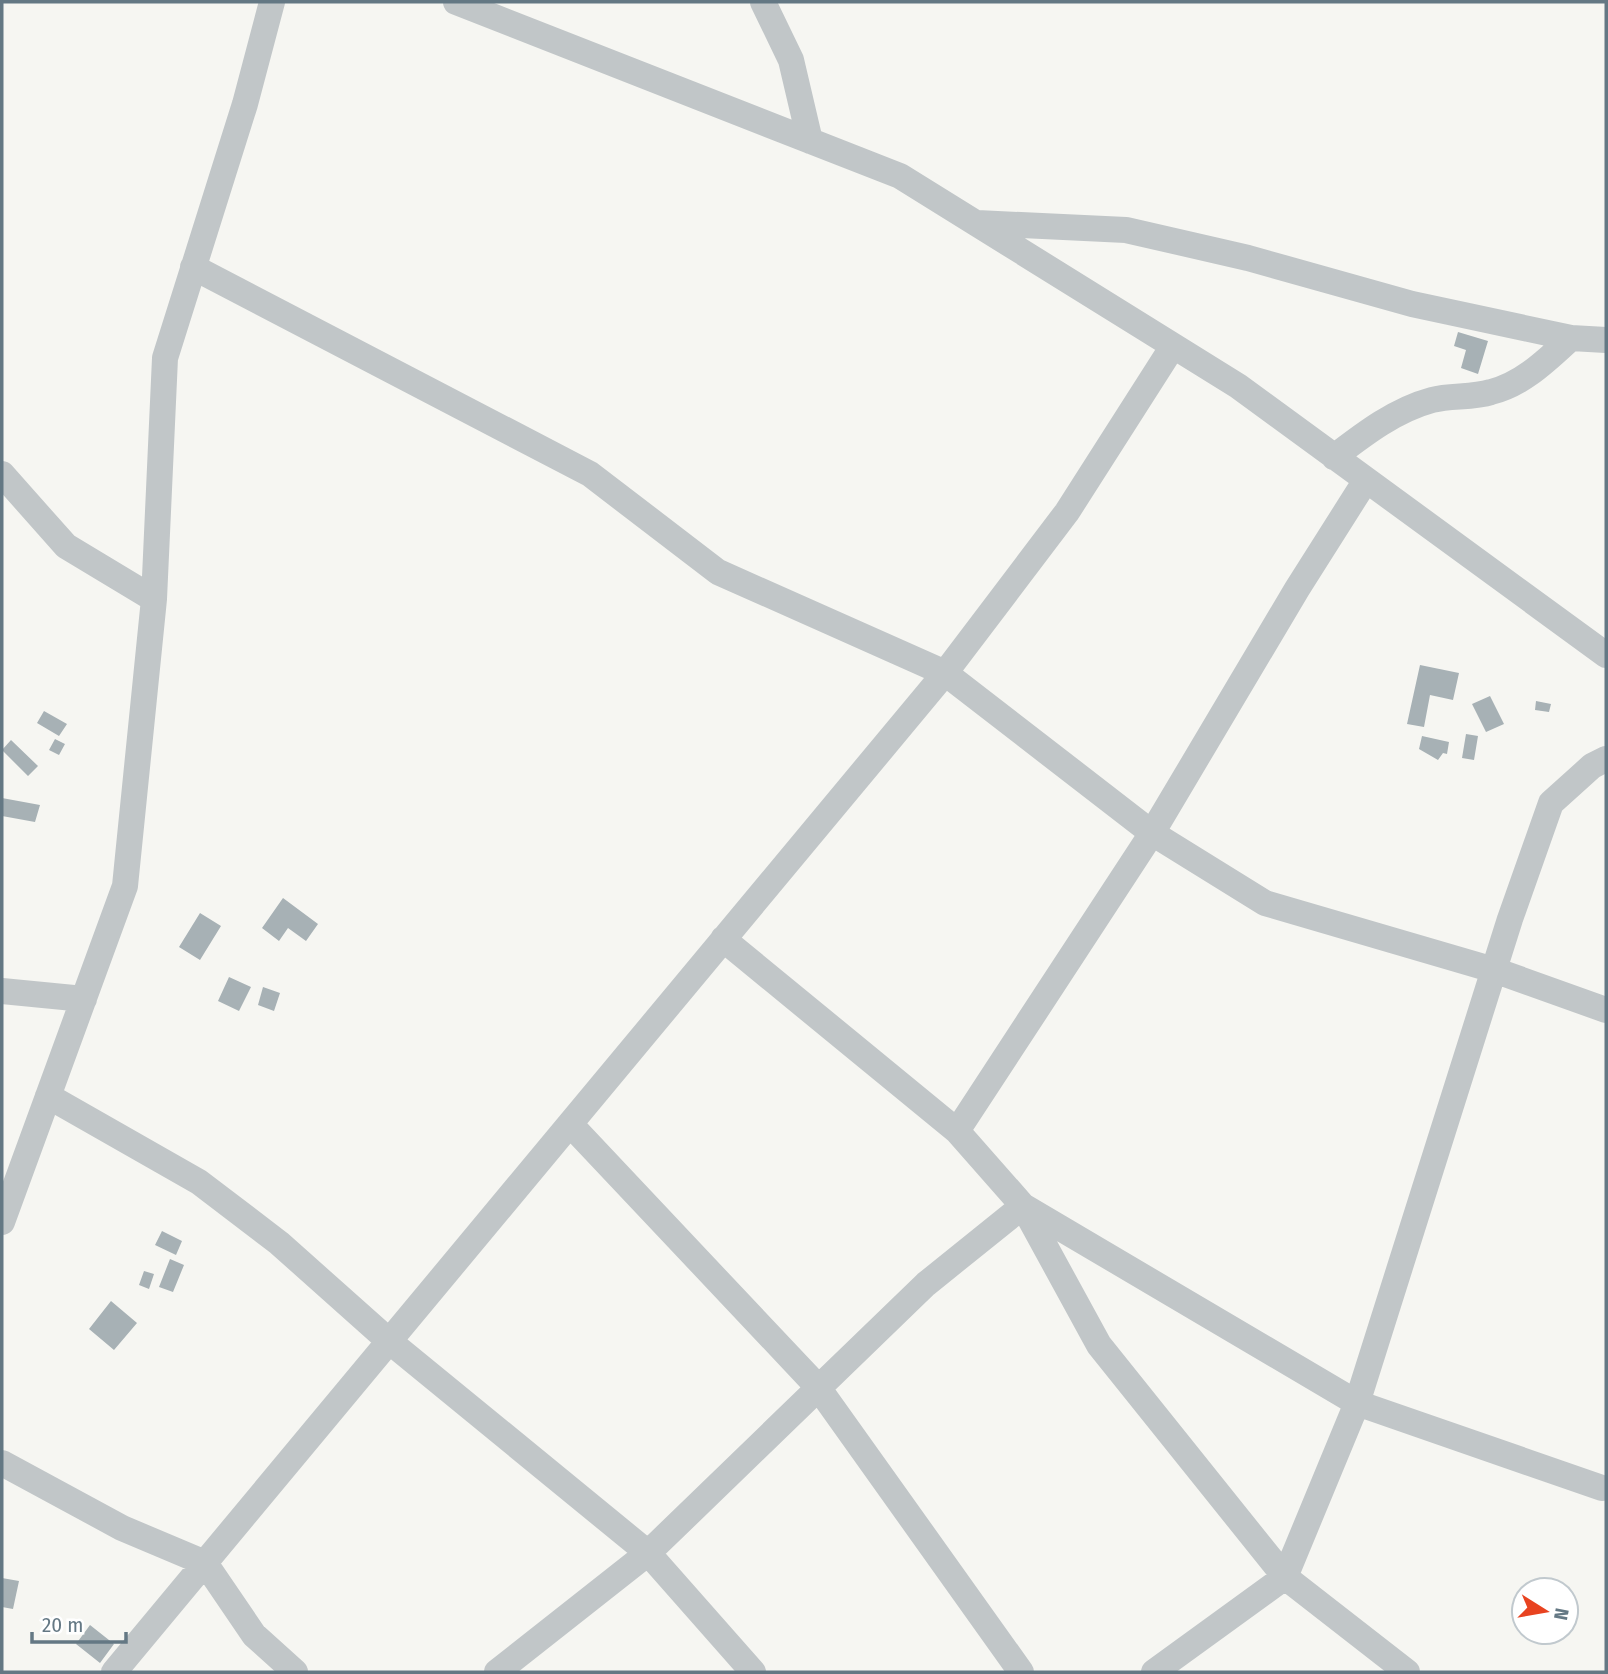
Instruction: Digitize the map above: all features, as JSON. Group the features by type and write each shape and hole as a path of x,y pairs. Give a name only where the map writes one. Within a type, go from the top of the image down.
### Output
{"street":[{"path":"2,1222 125,886 154,599 165,358 245,104 272,2"},
{"path":"456,2 900,176 1238,386 1606,655"},
{"path":"763,2 791,60 810,141"},
{"path":"975,223 1126,230 1248,258 1412,304 1571,338 1606,340"},
{"path":"193,267 590,474 718,572 945,673 1152,833 1265,903 1494,970 1606,1010"},
{"path":"1334,457 1372,428 1403,411 1433,400 1490,393 1513,385 1571,338"},
{"path":"114,1672 945,673 1067,512 1172,346"},
{"path":"2,474 66,546 154,599"},
{"path":"957,1130 1152,833 1297,589 1366,480"},
{"path":"1154,1672 1285,1577 1357,1403 1494,970 1551,803 1592,766 1606,759"},
{"path":"723,939 957,1130 1023,1206 1099,1345 1285,1577 1408,1672"},
{"path":"2,991 84,999"},
{"path":"48,1096 200,1182 279,1243 389,1341 648,1553 753,1672"},
{"path":"570,1124 817,1386 1021,1672"},
{"path":"1023,1206 1357,1403 1602,1488"},
{"path":"497,1672 648,1553 817,1386 926,1284 1023,1206"},
{"path":"2,1463 122,1528 205,1563 254,1634 295,1672"}],"building":[{"path":"1458,332 1488,341 1478,374 1461,368 1466,350 1454,346"},
{"path":"1420,665 1459,673 1453,700 1430,695 1424,727 1407,724"},
{"path":"1490,696 1504,724 1486,732 1472,704"},
{"path":"1536,701 1551,704 1549,712 1535,710"},
{"path":"44,711 67,724 59,736 37,723"},
{"path":"1466,734 1478,736 1474,760 1462,758"},
{"path":"1422,736 1449,742 1447,754 1443,753 1438,760 1419,749"},
{"path":"55,739 65,744 59,755 49,750"},
{"path":"11,740 38,766 28,776 2,750"},
{"path":"2,798 40,805 35,822 2,816"},
{"path":"283,898 318,924 306,941 288,928 279,941 262,928"},
{"path":"200,913 221,926 200,960 179,947"},
{"path":"229,977 251,987 239,1011 218,1001"},
{"path":"263,987 280,993 274,1011 258,1005"},
{"path":"162,1231 182,1241 176,1255 155,1245"},
{"path":"170,1259 184,1265 173,1292 159,1287"},
{"path":"144,1271 154,1274 149,1289 139,1285"},
{"path":"111,1301 137,1323 114,1350 89,1329"},
{"path":"2,1578 19,1581 13,1609 2,1607"},
{"path":"90,1625 114,1644 100,1663 76,1644"}]}
